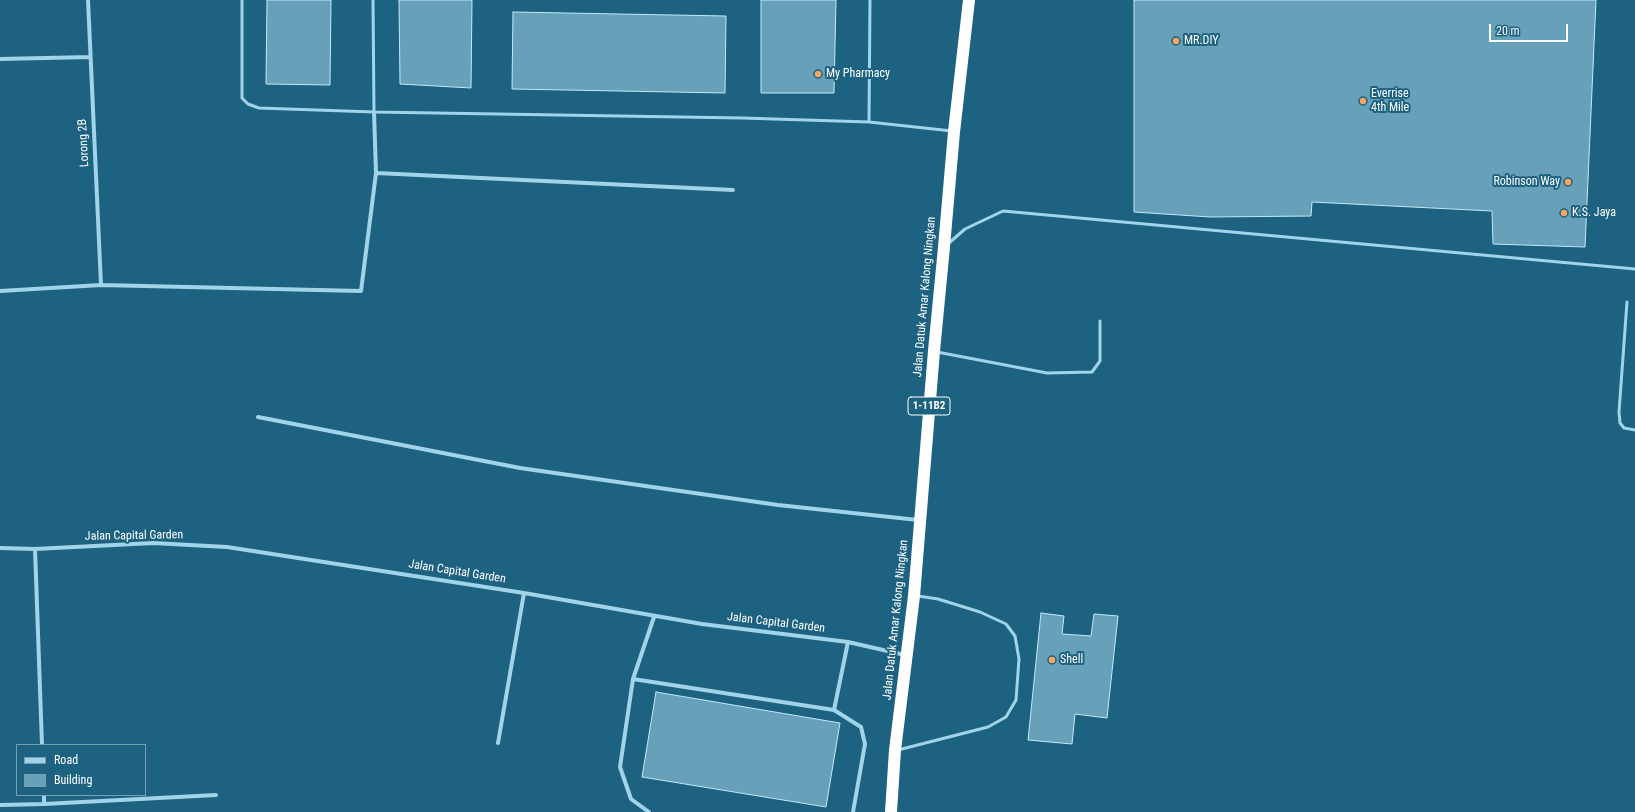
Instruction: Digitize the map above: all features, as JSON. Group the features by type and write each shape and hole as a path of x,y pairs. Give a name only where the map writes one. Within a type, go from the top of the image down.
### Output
{"highway":[{"name":"Jalan Datuk Amar Kalong Ningkan","path":"890,812 895,750 914,596 954,132 969,0"}],"street":[{"name":"Lorong 2B","path":"88,0 101,285"},
{"path":"0,59 90,57"},
{"path":"0,291 101,285 361,291 376,173 374,112"},
{"path":"376,173 733,190"},
{"path":"258,418 520,468 778,505 921,520"},
{"name":"Jalan Capital Garden","path":"0,548 35,549 153,543 227,547 524,593 654,617 848,642 907,655"},
{"path":"35,549 42,744"},
{"path":"498,743 524,593"},
{"path":"649,812 631,799 620,767 633,679 654,617"},
{"path":"834,710 848,642"},
{"path":"633,679 834,710 861,727 865,744 852,812"},
{"path":"0,805 216,795"},
{"path":"44,796 44,804"}],"lane":[{"path":"242,0 242,98 248,104 259,108 374,112 742,118 869,122 954,132"},
{"path":"373,0 374,112"},
{"path":"869,122 870,0"},
{"path":"944,247 965,229 1003,211 1635,269"},
{"path":"1627,302 1619,412 1620,423 1624,428 1635,430"},
{"path":"934,351 1047,373 1092,372 1100,361 1100,321"},
{"path":"895,750 988,727 1006,717 1016,700 1019,659 1015,636 1006,624 980,612 938,599 914,596"}],"building":[{"path":"267,0 331,0 330,85 266,84"},
{"path":"399,0 472,0 471,88 400,84"},
{"path":"761,0 836,0 834,93 761,93"},
{"name":"Everrise 4th Mile","path":"1134,0 1596,0 1585,247 1493,244 1492,211 1312,202 1311,216 1210,217 1134,212"},
{"path":"513,12 726,16 725,93 512,89"},
{"path":"1041,613 1064,616 1062,634 1091,636 1094,614 1118,616 1107,718 1075,714 1072,744 1028,740"},
{"path":"656,692 840,723 826,807 642,777"}],"place":[{"name":"MR.DIY","path":"1176,41"},
{"name":"My Pharmacy","path":"818,74"},
{"name":"Everrise 4th Mile","path":"1363,101"},
{"name":"Robinson Way","path":"1568,182"},
{"name":"K.S. Jaya","path":"1564,213"},
{"name":"Shell","path":"1052,660"}]}
